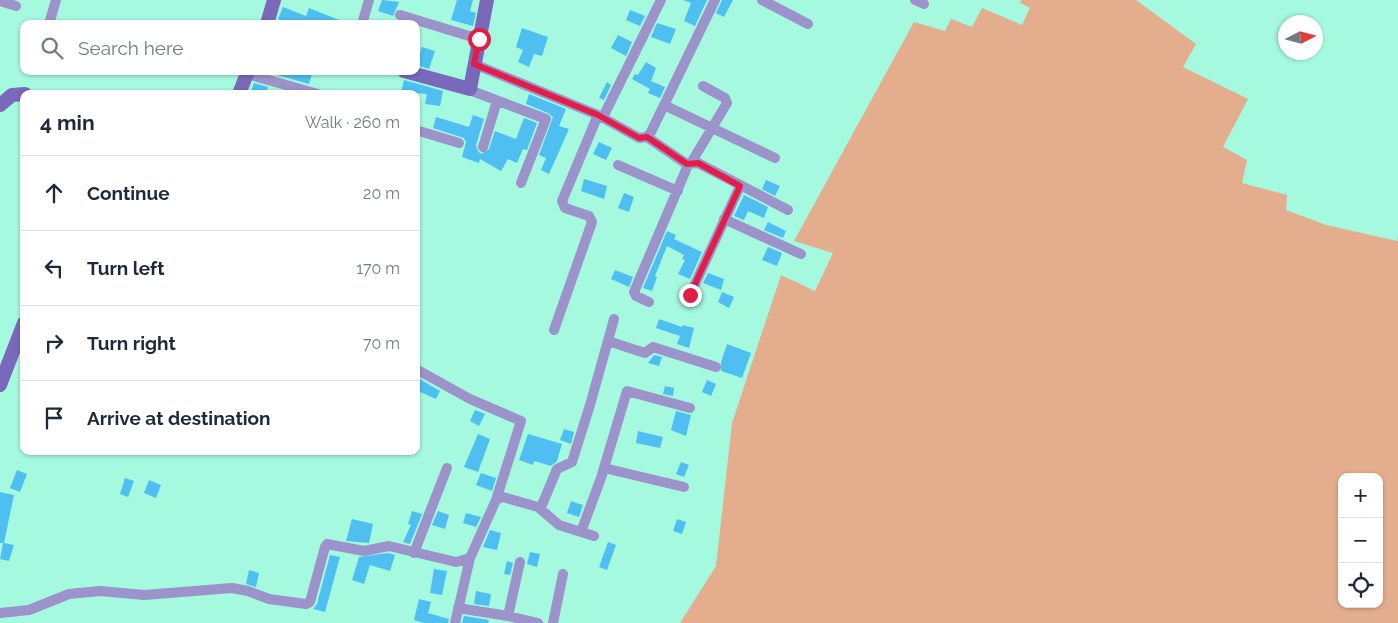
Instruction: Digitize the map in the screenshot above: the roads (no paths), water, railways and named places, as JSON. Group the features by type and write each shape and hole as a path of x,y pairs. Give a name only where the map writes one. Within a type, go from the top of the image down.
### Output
{"street":[{"path":"50,20 56,0"},
{"path":"268,20 274,0"},
{"path":"363,20 369,0"},
{"path":"467,89 472,86 474,64 487,0"},
{"path":"554,330 592,222 589,216 565,208 562,201 601,116 661,0"},
{"path":"647,137 715,0"},
{"path":"762,0 808,24"},
{"path":"0,1 16,6"},
{"path":"400,15 416,20"},
{"path":"420,21 479,39"},
{"path":"474,64 601,116 639,138 647,137 689,163 698,163 788,210"},
{"path":"241,90 247,75"},
{"path":"258,75 305,90"},
{"path":"418,75 467,89 546,119 521,182"},
{"path":"649,302 636,296 634,292 689,163 712,128 726,100 703,86"},
{"path":"0,105 12,95 20,94"},
{"path":"483,147 497,101"},
{"path":"664,105 774,158"},
{"path":"420,131 459,143"},
{"path":"618,165 678,191"},
{"path":"690,295 740,186"},
{"path":"724,220 801,254"},
{"path":"538,507 544,501 557,468 572,462 614,319"},
{"path":"0,385 6,356 20,330"},
{"path":"608,341 645,353 653,347 716,367"},
{"path":"420,371 470,399 521,421 496,500 470,558 455,623"},
{"path":"581,532 604,468 626,391 690,408"},
{"path":"414,553 448,468"},
{"path":"604,468 684,487"},
{"path":"496,500 503,497 538,507 553,522 594,536"},
{"path":"0,612 28,610 69,594 100,591 144,596 232,588 248,591 269,599 306,604 310,602 324,547 327,544 364,552 389,546 456,562 470,558"},
{"path":"508,616 520,562"},
{"path":"554,623 563,574"},
{"path":"458,608 538,623"}]}
